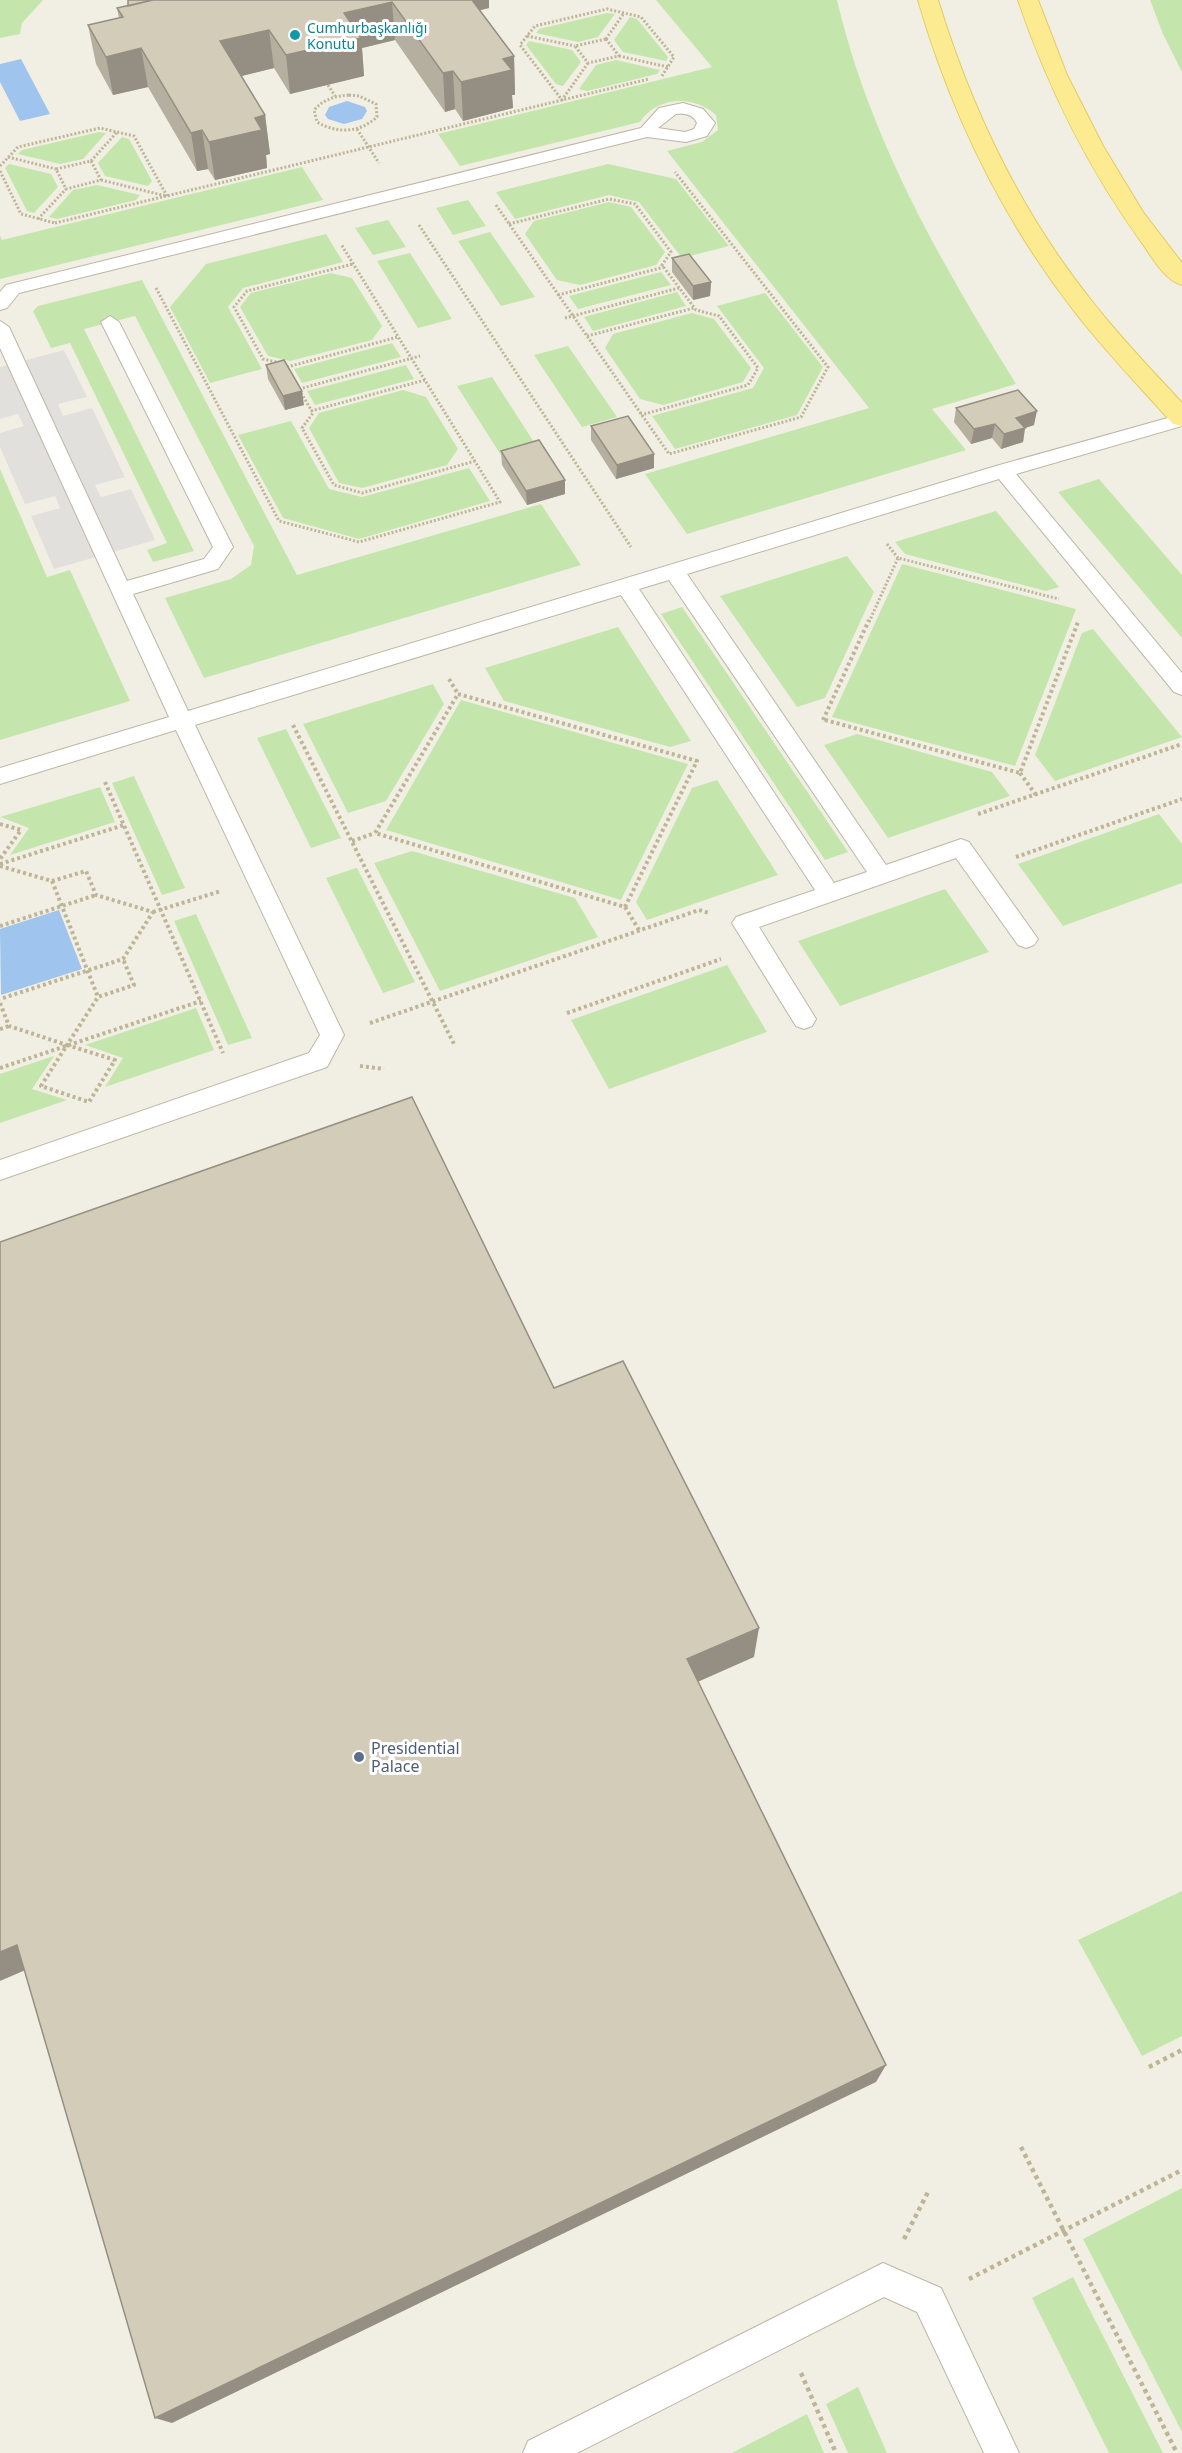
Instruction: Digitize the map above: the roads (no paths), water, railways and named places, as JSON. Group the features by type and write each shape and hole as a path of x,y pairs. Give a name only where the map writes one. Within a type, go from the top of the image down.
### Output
{"main road":[{"path":"928,0 940,46 963,103 991,163 1026,224 1070,289 1182,419"},
{"path":"1028,0 1046,52 1094,151 1129,210 1182,278"}],"lane":[{"path":"0,304 13,289 646,132"},
{"path":"110,322 223,547 211,564 121,590"},
{"path":"0,1170 318,1060 332,1035 182,721 1,330"},
{"path":"0,776 1003,471 1182,419"},
{"path":"1003,471 1182,687"},
{"path":"674,571 881,875"},
{"path":"626,586 829,893"},
{"path":"804,1019 744,923 961,848 1026,939"},
{"path":"540,2453 883,2280 929,2300 1002,2453"}],"water":[{"path":"21,59 50,114 20,121 0,82 0,64"},
{"path":"347,101 365,107 367,111 362,119 344,124 328,119 325,115 329,107"},
{"path":"59,910 82,969 1,995 0,929"}],"place":[{"name":"Cumhurbaşkanlığı Konutu","path":"295,35"},
{"name":"Presidential Palace","path":"359,1757"}]}
